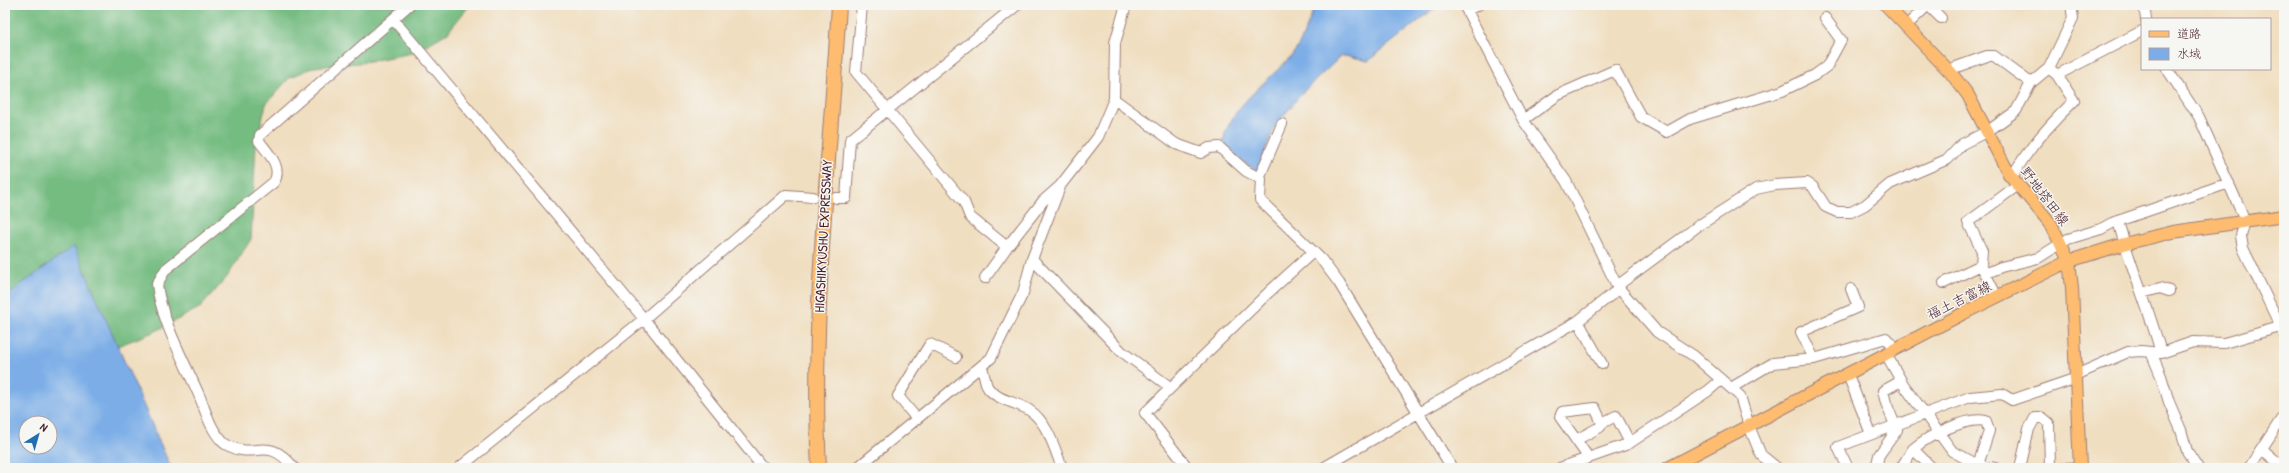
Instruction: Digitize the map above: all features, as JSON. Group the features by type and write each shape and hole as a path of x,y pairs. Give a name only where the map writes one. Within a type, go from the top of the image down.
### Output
{"highway":[{"name":"HIGASHIKYUSHU EXPRESSWAY","path":"819,468 817,376 818,304 824,193 839,5"}],"main road":[{"name":"野地塔田線","path":"1886,5 1948,70 1968,95 2015,181 2051,224 2062,244 2069,261 2080,468"},
{"name":"福土吉富線","path":"1668,468 2069,261 2124,244 2173,232 2284,216"}],"street":[{"path":"294,468 281,453 276,450 242,449 230,446 222,441 211,422 162,308 157,284 166,269 274,182 278,176 277,167 273,159 259,141 260,135 410,5"},
{"path":"862,5 856,72 964,202 970,217 1007,247"},
{"path":"836,198 846,198 850,140 1017,5"},
{"path":"985,278 1043,201 1060,186 1098,137 1114,99 1115,43 1126,5"},
{"path":"1478,5 1465,8 1523,120 1566,181 1619,287 1657,332 1694,356 1740,396 1749,426 1761,455 1777,468"},
{"path":"1906,26 1928,5 1941,18"},
{"path":"1323,468 1420,414 1578,322 1619,287 1698,226 1756,189 1775,185 1807,183 1813,187 1826,207 1836,212 1851,212 1865,205 1890,184 1948,159 1962,144 1988,131 2016,111 2031,83 2049,68 2073,18 2071,5"},
{"path":"2144,5 2146,18"},
{"path":"1523,120 1558,95 1615,70 1641,117 1667,132 1690,119 1782,91 1815,75 1827,66 1841,40 1825,18"},
{"path":"393,19 644,319 763,468"},
{"path":"2057,75 2141,32"},
{"path":"1948,70 1987,56 1994,56 2031,83"},
{"path":"1997,297 1980,265 1982,251 1968,222 2015,181 2023,157 2042,137 2045,129 2074,101 2057,75 2049,68"},
{"path":"1848,468 1838,447 1970,397 2002,394 2012,400 2076,376 2128,352 2140,350 2156,352 2194,342 2224,343 2282,330 2243,248 2241,236 2245,221 2229,183 2199,117 2167,70"},
{"path":"1114,99 1176,144 1201,153 1209,148 1219,147 1246,171 1261,180 1260,200 1321,259 1339,283 1452,468"},
{"path":"1259,178 1282,124"},
{"path":"1986,274 2001,267 2038,258 2068,239 2229,183"},
{"path":"857,468 982,368 991,358 1023,293 1032,259 1060,186"},
{"path":"459,468 644,319 786,195 813,197"},
{"path":"2118,221 2124,244 2152,316 2156,352 2161,376 2169,402 2181,430 2187,451 2198,468"},
{"path":"1188,468 1145,413 1170,387 1313,252"},
{"path":"1032,259 1121,351 1170,387"},
{"path":"1944,283 1980,265"},
{"path":"2142,293 2160,288 2169,291"},
{"path":"1814,358 1801,332 1858,307 1851,289"},
{"path":"1578,322 1602,364"},
{"path":"1731,388 1773,363 1814,358 1886,338 1902,381 1952,451 1977,467 1995,468"},
{"path":"917,419 898,396 930,344 956,357"},
{"path":"982,368 988,388 1007,401 1029,410 1038,418 1047,432 1062,468"},
{"path":"1848,374 1871,434"},
{"path":"1560,468 1630,443 1708,391 1721,380"},
{"path":"1876,468 1879,455 1897,430 1886,404 1883,391 1902,381"},
{"path":"1588,457 1560,417 1562,412 1595,408 1602,423"},
{"path":"2249,468 2284,415"},
{"path":"1576,440 1600,427 1602,423 1616,416 1630,443"},
{"path":"2020,468 2029,429 2035,418 2043,418 2049,423 2050,468"},
{"path":"1902,468 1913,449 1938,432 1978,419 1986,421 1988,431 1977,467"},
{"path":"1913,449 1930,466 1930,468"},
{"path":"2262,449 2284,468"},
{"path":"2065,468 2080,468"}],"green space":[{"path":"5,5 470,5 447,33 413,53 358,63 314,67 289,78 266,104 256,144 251,239 227,277 201,307 156,331 107,350 5,405"}],"water":[{"path":"1316,5 1439,5 1368,61 1348,56 1340,57 1303,92 1275,126 1257,171 1240,160 1223,142 1227,129 1242,105 1283,65 1296,50"},
{"path":"74,246 171,468 5,468 5,299 20,285"}]}
